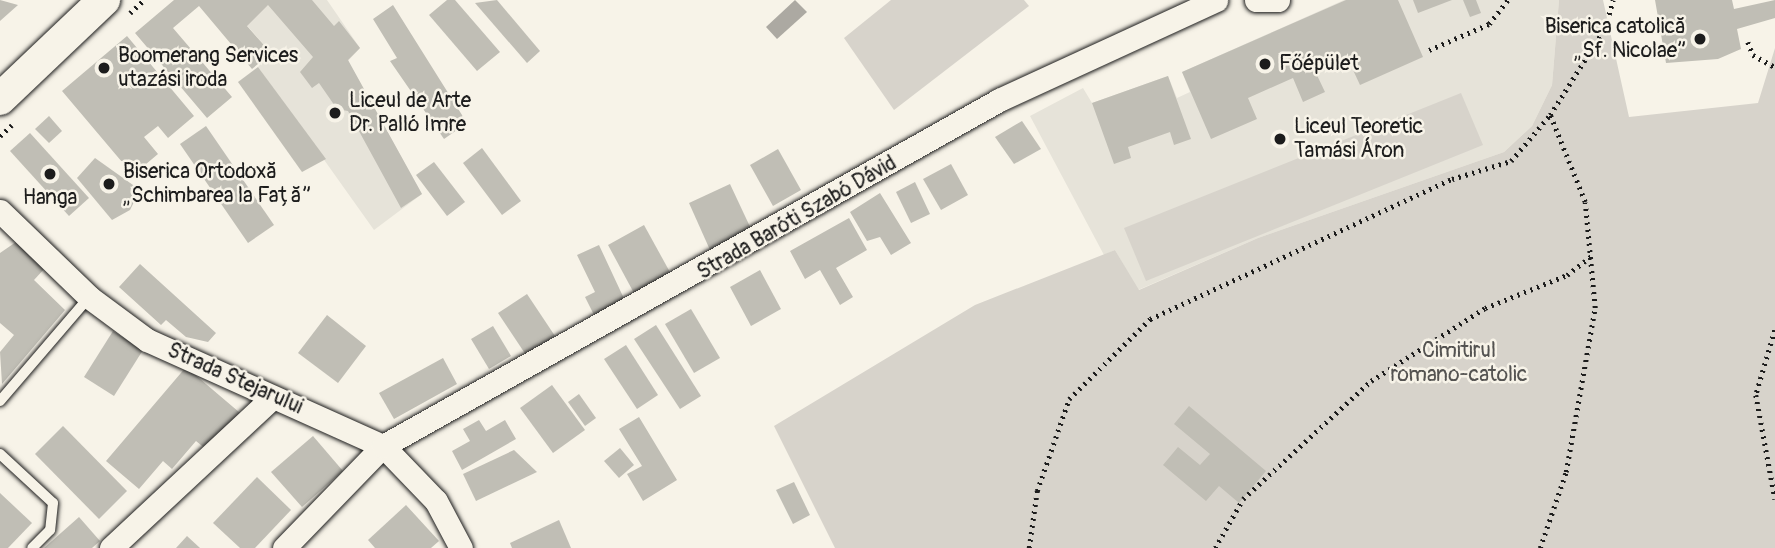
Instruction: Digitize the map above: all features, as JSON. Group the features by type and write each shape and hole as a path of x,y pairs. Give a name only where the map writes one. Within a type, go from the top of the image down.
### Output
{"main road":[{"path":"0,99 104,0"}],"street":[{"name":"Strada Baróti Szabó Dávid","path":"284,548 383,446 999,100 1216,0"},
{"path":"1256,0 1278,0"},
{"name":"Strada Stejarului","path":"0,211 89,297 147,341 383,446 436,501 461,548"},
{"path":"111,548 273,397"}],"lane":[{"path":"0,401 89,297"},
{"path":"0,454 53,503 50,530 32,548"}],"path":[{"path":"1429,50 1489,24 1508,0"},
{"path":"1029,548 1037,491 1069,399 1150,318 1452,179 1511,160 1550,115 1605,28 1613,0"},
{"path":"1748,42 1753,55 1775,67"},
{"path":"1540,548 1566,472 1588,368 1595,309 1585,202 1550,115"},
{"path":"1215,548 1243,499 1371,380 1485,308 1567,275 1591,256"},
{"path":"1775,330 1756,395 1775,499"}],"shaded area":[{"name":"Liceul de Arte Dr. Palló Imre","path":"225,0 327,0 360,48 348,61 422,194 374,230 258,67 271,53"},
{"path":"795,0 807,12 777,39 766,27"},
{"name":"Liceul Teoretic Tamási Áron","path":"1344,0 1559,0 1552,85 1532,126 1504,152 1258,238 1138,290 1115,250 1104,255 1030,116 1083,88 1092,103 1168,76 1177,98 1190,92 1182,72"}],"green space":[{"path":"891,0 1024,0 1029,6 894,110 844,38"},
{"name":"Cimitirul romano-catolic","path":"1559,0 1603,0 1629,117 1758,103 1775,48 1775,548 835,548 774,426 975,305 1115,250 1139,290 1258,238 1504,152 1532,126 1552,85"},
{"path":"1461,93 1483,145 1146,281 1124,228"}],"building":[{"path":"0,0 18,5 0,21"},
{"path":"174,0 312,0 334,26 339,21 360,48 348,60 422,194 401,208 348,111 337,109 319,83 312,88 300,72 313,57 268,5 247,26 271,53 252,69 199,6 173,28 232,97 207,118 135,33"},
{"path":"447,0 455,0 500,52 477,71 429,15"},
{"path":"497,0 540,51 527,63 475,3"},
{"name":"Főépület","path":"1346,0 1398,0 1423,57 1360,85 1347,57 1315,71 1325,92 1303,102 1293,78 1248,98 1257,119 1211,139 1182,72"},
{"path":"1413,0 1452,0 1418,13"},
{"path":"1463,0 1476,0 1481,13 1470,17"},
{"name":"Biserica catolică „Sf. Nicolae”","path":"1655,0 1732,0 1734,9 1775,0 1775,18 1737,29 1741,49 1718,59 1666,63"},
{"path":"393,5 467,123 444,139 390,61 397,58 373,19"},
{"path":"127,36 194,116 168,138 158,126 144,137 158,154 133,175 62,91"},
{"path":"258,67 326,159 302,172 238,82"},
{"path":"1168,76 1191,139 1174,145 1170,132 1128,147 1131,158 1114,164 1092,103"},
{"path":"49,116 62,131 49,143 35,129"},
{"path":"1022,121 1041,149 1014,164 995,137"},
{"path":"206,126 274,225 248,243 180,144"},
{"name":"Hanga","path":"30,133 89,198 69,216 10,151"},
{"path":"482,148 521,201 502,215 463,163"},
{"path":"778,149 801,190 773,206 750,165"},
{"name":"Biserica Ortodoxă „Schimbarea la Față”","path":"95,158 140,190 130,210 112,220 77,178"},
{"path":"434,162 465,202 447,216 416,175"},
{"path":"951,164 968,195 941,210 923,179"},
{"path":"915,182 930,214 911,223 896,192"},
{"path":"730,184 752,231 710,250 689,203"},
{"path":"880,193 911,243 891,255 880,237 867,241 850,212"},
{"path":"849,218 867,250 836,268 853,297 840,305 820,270 805,279 790,251"},
{"path":"644,225 671,274 635,295 608,245"},
{"path":"16,242 45,268 34,280 65,310 2,384 0,352 14,335 0,323 0,253"},
{"path":"599,245 627,305 596,319 585,297 595,292 577,255"},
{"path":"140,264 216,333 208,342 186,337 166,320 161,325 119,287"},
{"path":"760,270 781,309 751,326 730,287"},
{"path":"527,294 555,336 526,355 498,313"},
{"path":"691,309 720,358 694,373 665,324"},
{"path":"327,315 366,346 338,383 298,353"},
{"path":"656,325 701,396 680,409 634,339"},
{"path":"493,326 511,356 489,369 471,339"},
{"path":"113,331 143,350 114,396 84,377"},
{"path":"626,345 658,395 637,409 604,359"},
{"path":"443,358 457,384 394,419 379,393"},
{"path":"186,367 246,418 207,450 196,441 172,469 163,461 139,489 106,461"},
{"path":"552,385 585,430 553,453 520,408"},
{"path":"579,394 596,418 585,426 568,402"},
{"path":"1189,406 1266,471 1239,503 1219,486 1206,501 1163,465 1178,447 1200,465 1210,454 1174,424"},
{"path":"639,417 677,480 643,501 627,474 642,466 619,429"},
{"path":"479,420 486,431 505,420 516,439 462,470 452,451 470,441 463,429"},
{"path":"63,426 127,491 99,519 35,454"},
{"path":"313,436 343,471 302,507 271,472"},
{"path":"620,448 634,465 619,478 604,461"},
{"path":"514,450 537,472 476,501 463,474"},
{"path":"257,477 291,510 255,548 240,548 213,523"},
{"path":"794,482 810,515 793,524 776,490"},
{"path":"0,493 32,523 8,548 0,548"},
{"path":"406,505 439,541 431,548 375,548 368,540"},
{"path":"79,517 100,541 92,548 44,548"},
{"path":"559,520 571,548 512,548 510,543"},
{"path":"187,536 200,548 176,548"}],"place":[{"name":"Biserica catolică „Sf. Nicolae”","path":"1700,39"},
{"name":"Főépület","path":"1265,64"},
{"name":"Boomerang Services utazási iroda","path":"104,68"},
{"name":"Liceul de Arte Dr. Palló Imre","path":"335,113"},
{"name":"Liceul Teoretic Tamási Áron","path":"1280,139"},
{"name":"Hanga","path":"50,174"},
{"name":"Biserica Ortodoxă „Schimbarea la Față”","path":"109,184"}]}
